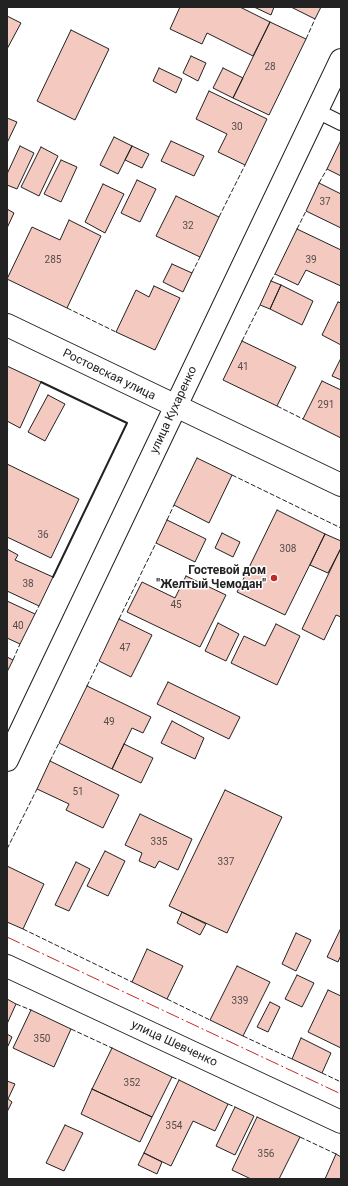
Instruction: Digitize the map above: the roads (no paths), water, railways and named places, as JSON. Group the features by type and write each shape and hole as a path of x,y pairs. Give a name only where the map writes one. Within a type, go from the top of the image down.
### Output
{"street":[{"name":"улица Кухаренко","path":"7,760 341,60"},
{"name":"Ростовская улица","path":"7,325 341,485"},
{"name":"улица Шевченко","path":"7,966 341,1122"}],"lane":[{"path":"317,111 341,123"}],"place":[{"name":"Гостевой дом \"Желтый Чемодан\"","path":"274,578"}]}
